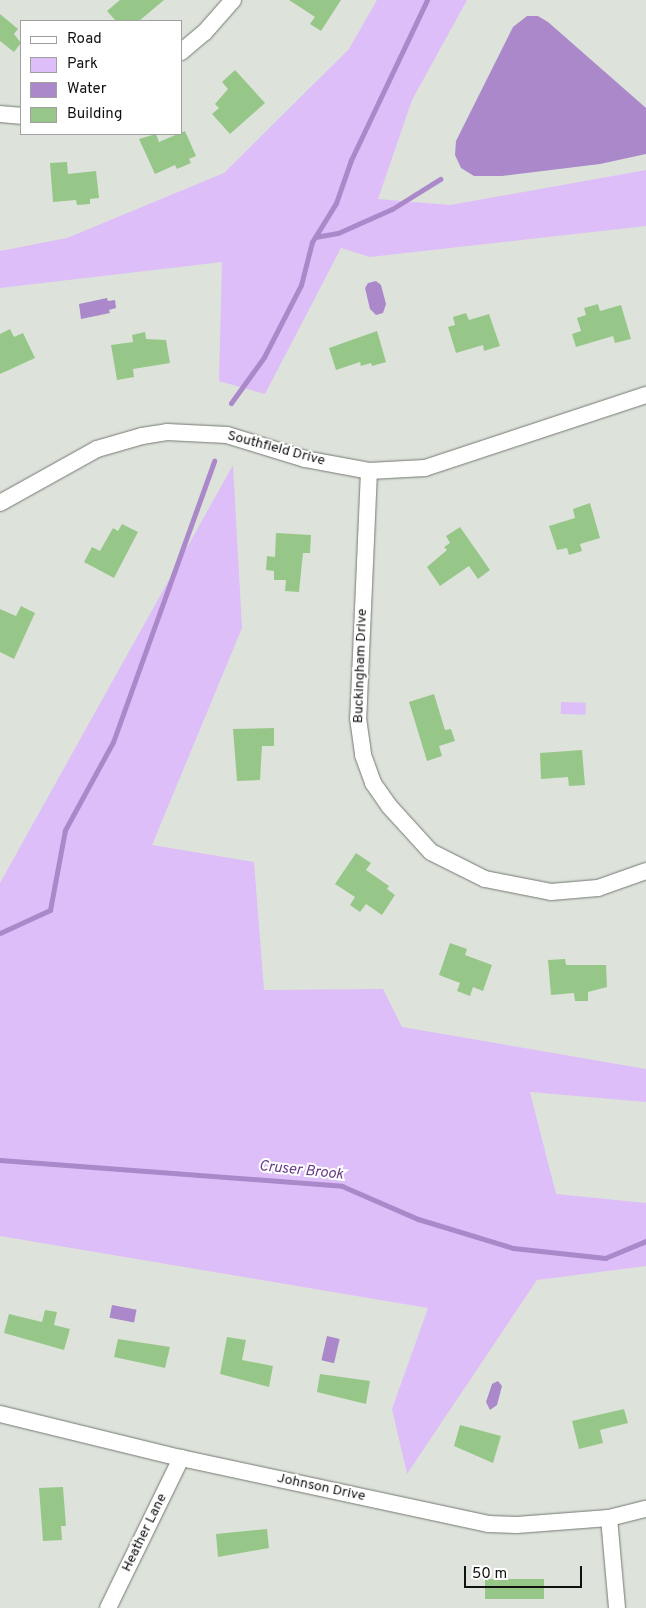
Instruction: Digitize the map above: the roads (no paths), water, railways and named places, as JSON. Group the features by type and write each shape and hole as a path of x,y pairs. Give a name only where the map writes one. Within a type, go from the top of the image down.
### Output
{"street":[{"path":"182,51 204,33 232,0"},
{"path":"0,114 20,116"},
{"name":"Southfield Drive","path":"0,503 97,449 167,432 227,435 305,459 369,471 425,468 646,395"},
{"name":"Buckingham Drive","path":"369,471 358,718 363,755 373,783 389,806 431,852 485,879 551,892 598,888 646,871"},
{"name":"Johnson Drive","path":"0,1414 181,1458 488,1524 517,1526 609,1518 646,1508"},
{"name":"Heather Lane","path":"108,1608 181,1458"},
{"path":"609,1518 617,1608"}],"water":[{"path":"527,16 538,16 548,22 646,108 646,154 600,164 502,176 474,176 461,168 455,155 456,141 513,27"},
{"path":"376,281 381,285 386,304 383,313 376,315 370,309 365,288 368,283"},
{"path":"107,298 108,301 115,300 116,308 109,310 110,313 81,319 79,304"},
{"path":"112,1305 137,1310 134,1323 110,1318"},
{"path":"327,1336 340,1339 334,1363 321,1360"},
{"path":"498,1381 502,1386 497,1405 490,1410 486,1402 492,1384"}],"waterway":[{"path":"231,403 264,357 301,285 312,242 336,203 351,160 427,0"},
{"path":"315,237 338,233 392,209 440,179"},
{"path":"0,933 50,910 65,830 113,742 214,461"},
{"name":"Cruser Brook","path":"0,1160 342,1186 418,1219 513,1248 605,1258 646,1241"}]}
